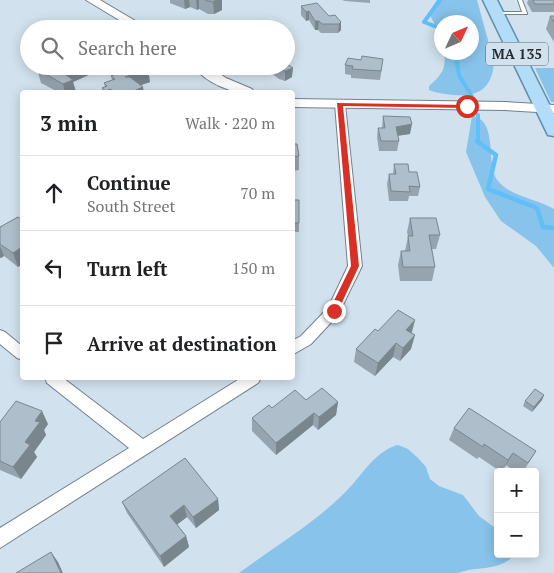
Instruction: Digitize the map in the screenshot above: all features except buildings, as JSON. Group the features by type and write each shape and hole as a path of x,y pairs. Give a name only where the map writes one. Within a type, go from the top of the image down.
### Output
{"main road":[{"name":"MA 135","path":"493,7 548,109 554,131"}],"street":[{"path":"92,0 127,20"},
{"path":"212,75 242,90"},
{"path":"295,102 505,106 548,109"},
{"path":"295,348 306,340 334,311 355,266 340,104"},
{"path":"0,336 20,352"},
{"path":"55,380 142,448"},
{"path":"0,539 250,380"}],"lane":[{"path":"493,7 525,13 520,0"}],"shaded area":[{"path":"437,0 477,0 494,62 493,71 487,85 476,93 453,95 438,93 429,90 429,86 442,71 445,60 479,60 479,15 434,15 434,23 429,13"},
{"path":"535,68 554,68 554,102 551,102"},
{"path":"472,116 480,119 486,125 489,134 492,164 498,181 510,191 554,209 554,268 536,246 501,221 485,197 466,152"},
{"path":"398,445 408,449 426,467 430,479 439,486 463,495 479,516 494,527 494,558 511,558 495,566 458,573 239,573 327,509 341,497 378,456"}],"waterway":[{"path":"434,26 424,22 440,0"},
{"path":"456,60 459,75 474,100"},
{"path":"478,115 478,142"},
{"path":"478,142 496,155 488,189 537,208 543,227 554,228"}],"route":[{"path":"334,311 355,266 340,104 467,106"}]}
